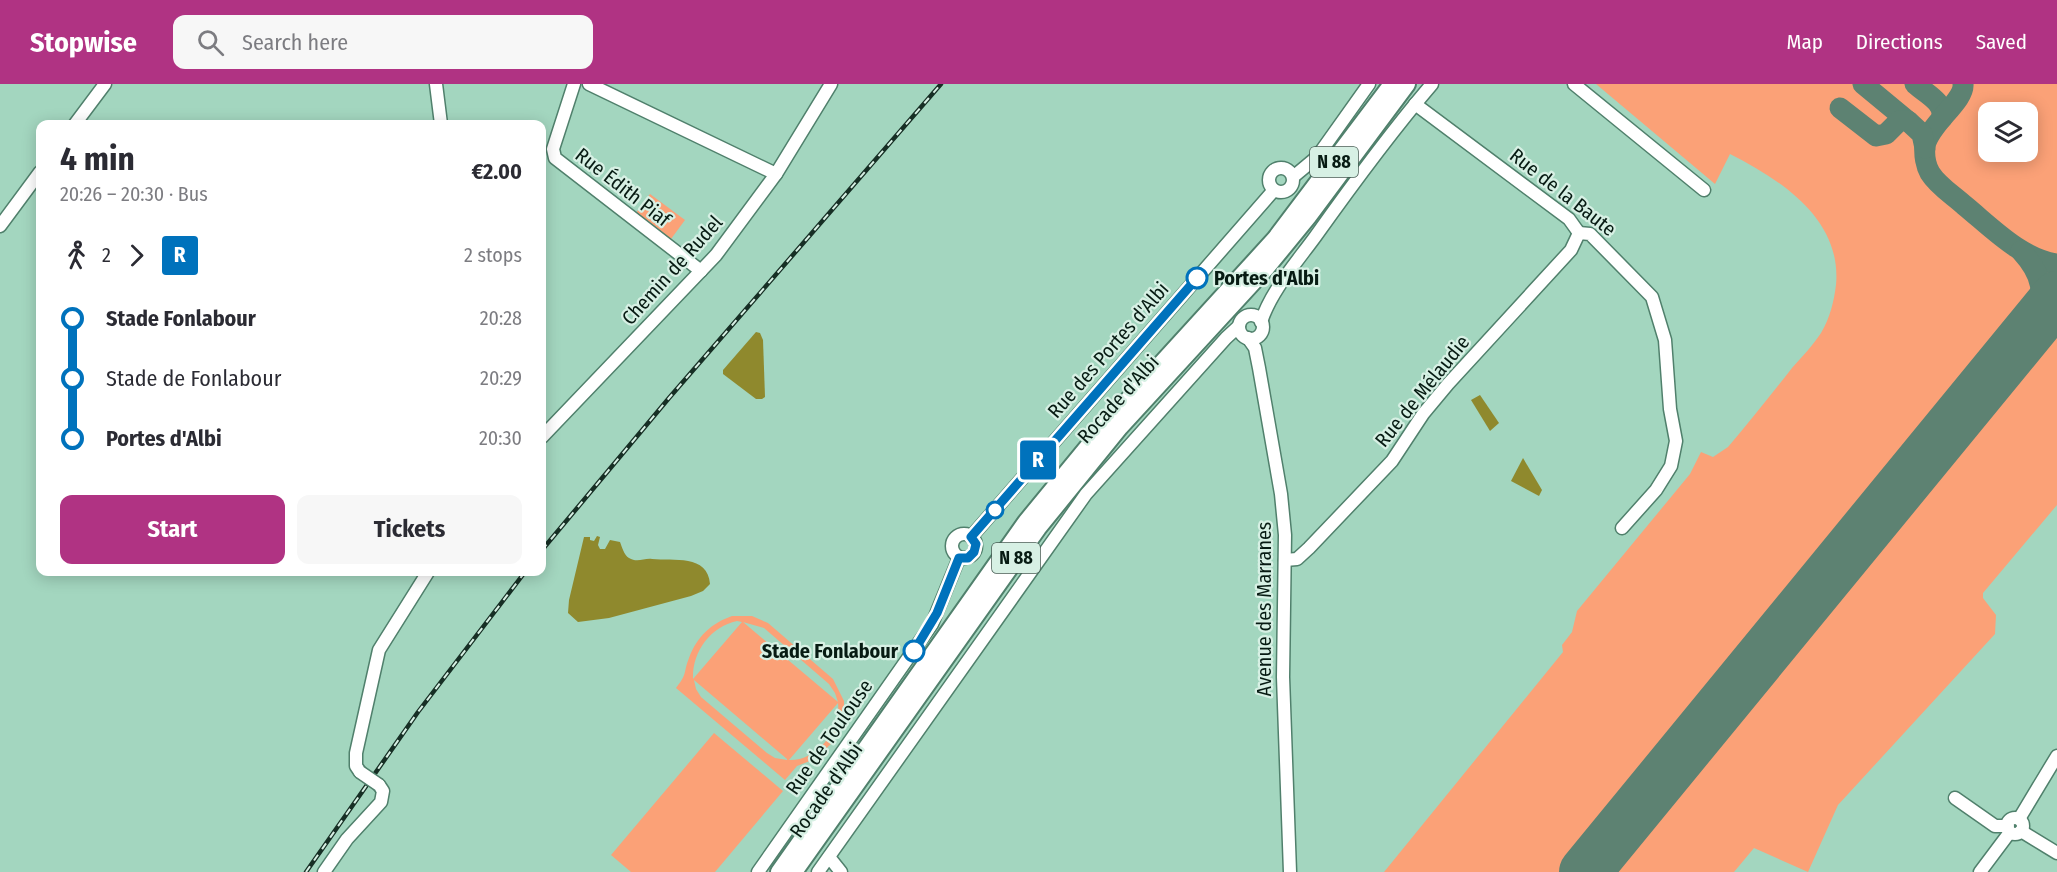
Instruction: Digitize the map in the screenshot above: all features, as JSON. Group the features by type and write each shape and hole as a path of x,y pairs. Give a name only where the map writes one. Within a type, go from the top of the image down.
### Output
{"highway":[{"name":"Rocade d'Albi","path":"779,872 987,577 1067,470 1275,239 1398,86"},
{"name":"Rocade d'Albi","path":"794,872 1038,528 1120,427 1267,267 1308,217 1398,86"}],"street":[{"path":"78,120 105,84"},
{"path":"436,84 440,120"},
{"name":"Rue Édith Piaf","path":"574,84 553,149 555,158 701,272"},
{"path":"588,84 776,174"},
{"name":"Chemin de Rudel","path":"546,433 716,255 776,174 831,84"},
{"path":"1293,177 1317,157 1369,84"},
{"path":"1261,322 1272,297 1358,177 1432,84"},
{"path":"1574,84 1704,190"},
{"name":"Rue de la Baute","path":"1415,104 1569,219 1579,233 1590,234 1652,297 1665,340 1670,409 1676,441 1671,466 1656,490 1622,528"},
{"path":"1286,169 1293,177 1293,184 1288,190 1281,192 1274,190 1270,180 1275,171 1286,169"},
{"path":"0,225 36,177"},
{"name":"Rue des Portes d'Albi","path":"971,537 1274,190"},
{"name":"Rue de Mélaudie","path":"1285,560 1297,559 1309,549 1392,461 1423,414 1571,250 1579,233"},
{"path":"1249,337 1242,320 1272,297"},
{"path":"818,872 1086,494 1226,338 1249,337 1262,329 1261,322 1256,316 1248,316"},
{"name":"Avenue des Marranes","path":"1249,337 1281,494 1285,535 1283,677 1290,872"},
{"path":"962,534 971,537 976,544 974,552 968,558 959,558 952,551 954,540 962,534"},
{"name":"Rue de Toulouse","path":"758,872 932,624 959,558"},
{"path":"324,872 347,839 381,802 383,791 379,785 360,772 356,766 356,753 379,650 425,576"},
{"path":"1980,872 2014,827 2057,756"},
{"path":"1955,798 1995,826 2014,827 2057,853"},
{"path":"829,857 841,872"}],"shaded area":[{"path":"1596,84 2057,84 2057,505 1983,593 1983,598 1996,615 1995,634 1838,805 1808,872 1754,848 1734,872 1384,872 1563,652 1562,645 1572,632 1577,611 1690,474 1701,452 1713,457 1728,447 1824,327 1836,285 1835,261 1829,240 1819,221 1788,189 1730,154 1715,184"},
{"path":"650,194 685,220 671,239 636,213"},
{"path":"756,332 760,333 763,340 765,397 762,399 756,399 723,374 723,370"},
{"path":"1480,395 1499,423 1490,431 1471,400"},
{"path":"1523,458 1542,490 1539,496 1511,481"},
{"path":"597,536 600,537 598,545 600,549 605,549 610,540 620,542 623,551 632,559 679,560 696,563 708,574 710,584 703,591 691,596 609,618 578,622 568,613 569,600 584,537 590,537 590,540 594,541"},
{"path":"732,616 752,616 768,623 833,679 844,701 841,730 834,741 815,759 797,766 785,780 676,688 684,676 696,643 706,631","holes":["742,622 693,679 693,669 699,650 711,635 727,624","743,622 764,628 829,684 838,702","694,680 787,760 775,758 767,753 701,697","838,703 836,723 825,742 809,755 789,760"]},
{"path":"714,733 783,791 715,872 631,872 611,855"}],"taxiway":[{"path":"1863,84 1909,122"},
{"path":"1915,84 1937,103 1942,112 1942,118"},
{"path":"1963,84 1958,98 1933,129 1925,146 1926,164 1930,173 1941,186 2007,241 2031,256 2057,264"},
{"path":"1840,108 1876,136 1886,134 1899,121 1908,121 1922,134 1925,148"},
{"path":"2021,251 2034,268 2040,285 2041,303 2035,323"}],"runway":[{"path":"1585,872 2057,297"}],"railway":[{"path":"546,545 669,398 941,84"},
{"path":"306,872 418,712 522,576"}],"bus line":[{"name":"R","path":"914,651 932,624 959,558 968,558 974,552 976,544 971,537 1197,278"}],"place":[{"name":"Portes d'Albi","path":"1197,278"},
{"name":"Stade Fonlabour","path":"914,651"}]}
